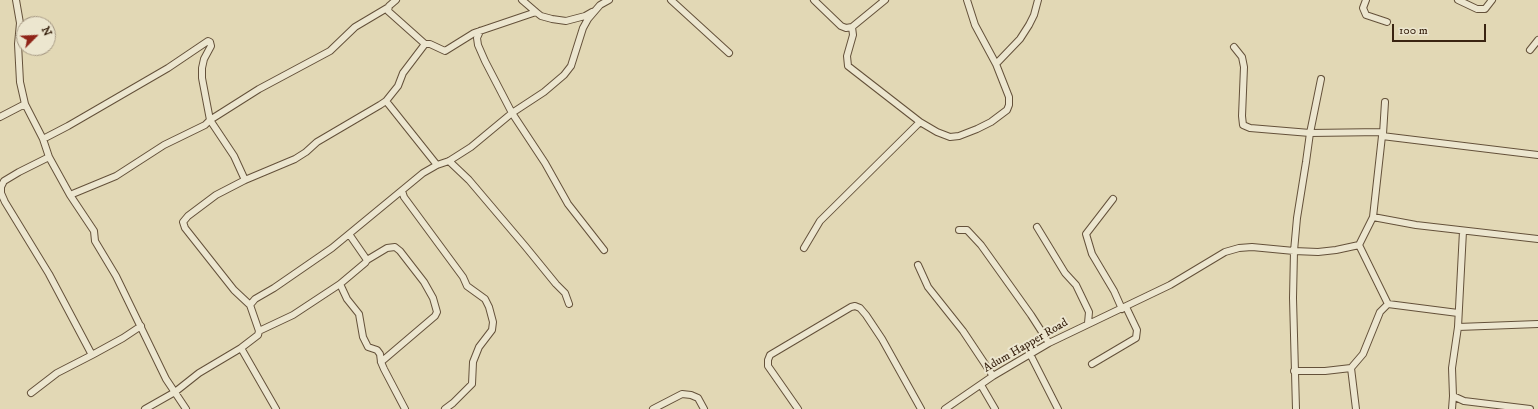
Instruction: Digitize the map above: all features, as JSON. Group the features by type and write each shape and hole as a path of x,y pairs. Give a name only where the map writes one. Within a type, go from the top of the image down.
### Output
{"street":[{"path":"16,0 20,23 18,44 20,82 25,104 43,139 49,157 70,194 94,231 95,241 116,276 166,379 186,409"},
{"path":"70,194 116,176 164,145 193,129 204,125 259,89 330,51 355,27 388,8 396,0"},
{"path":"522,0 541,16 552,19 566,21 594,12"},
{"path":"250,306 255,299 274,288 332,248 423,173 437,165 449,161 493,130 512,113 544,92 564,75 571,66 583,28 594,12 598,2 609,0"},
{"path":"671,0 729,53"},
{"path":"814,0 841,26 846,28 852,27 885,0"},
{"path":"852,27 853,34 847,56 848,66 920,122 937,132 950,137 977,129 991,122 1006,110 1009,105 1009,97 996,64 975,25 967,0"},
{"path":"996,64 1020,39 1034,15 1038,0"},
{"path":"1366,0 1364,8 1366,15 1386,22"},
{"path":"1458,0 1477,9 1485,9 1492,0"},
{"path":"388,8 390,14 425,44 430,44 445,51 480,31 536,12"},
{"path":"480,31 478,45 484,62 512,113 545,163 568,204 604,250"},
{"path":"1530,50 1538,40"},
{"path":"43,139 75,123 168,68 208,41 210,42 211,46 204,59 202,78 210,120 234,156 245,180"},
{"path":"259,331 250,306 234,290 185,228 183,222 188,216 216,195 245,180 295,159 317,142 364,116 386,101 398,86 403,73 425,44"},
{"path":"1234,47 1242,57 1244,66 1243,125 1250,128 1310,133 1383,134 1538,155"},
{"path":"1296,409 1293,298 1294,251 1297,218 1320,79"},
{"path":"386,101 437,165"},
{"path":"1385,102 1383,134 1373,217 1359,245 1388,304"},
{"path":"0,117 25,104"},
{"path":"804,248 820,221 920,122"},
{"path":"49,157 4,181 1,187 1,194 48,274 92,355"},
{"path":"449,161 469,180 565,293 569,304"},
{"path":"402,191 408,204 463,277 467,286 485,299 493,322 492,330 479,347 473,362 472,384 445,409"},
{"path":"1092,364 1136,338 1137,330 1092,254 1086,234 1113,198"},
{"path":"1373,217 1416,225 1538,239"},
{"path":"1037,227 1064,273 1076,285 1089,312 1088,323"},
{"path":"959,230 967,230 981,245 1049,343"},
{"path":"1452,409 1452,368 1458,327 1463,230"},
{"path":"350,234 367,260"},
{"name":"Adum Happer Road","path":"946,409 993,376 1049,343 1170,285 1226,252 1239,248 1252,247 1318,252 1359,245"},
{"path":"145,409 175,392 199,373 241,348 258,335 259,331 293,315 340,284 367,260 387,248 395,247 400,251 424,282 433,298 437,312 435,316 381,362"},
{"path":"918,265 928,287 960,326 993,376"},
{"path":"340,284 347,299 359,314 363,337 368,347 377,350 380,354 381,362 405,409"},
{"path":"1388,304 1458,313"},
{"path":"1356,409 1352,368 1363,354 1380,312 1388,304"},
{"path":"798,409 768,366 770,355 850,307 855,306 860,308 866,315 882,339 921,409"},
{"path":"1458,327 1538,324"},
{"path":"31,393 58,373 141,326"},
{"path":"241,348 276,409"},
{"path":"1030,354 1058,409"},
{"path":"1294,371 1325,371 1352,368"},
{"path":"981,385 995,409"},
{"path":"653,409 682,394 691,395 698,398 704,409"},
{"path":"1453,396 1464,401 1530,409"}]}
